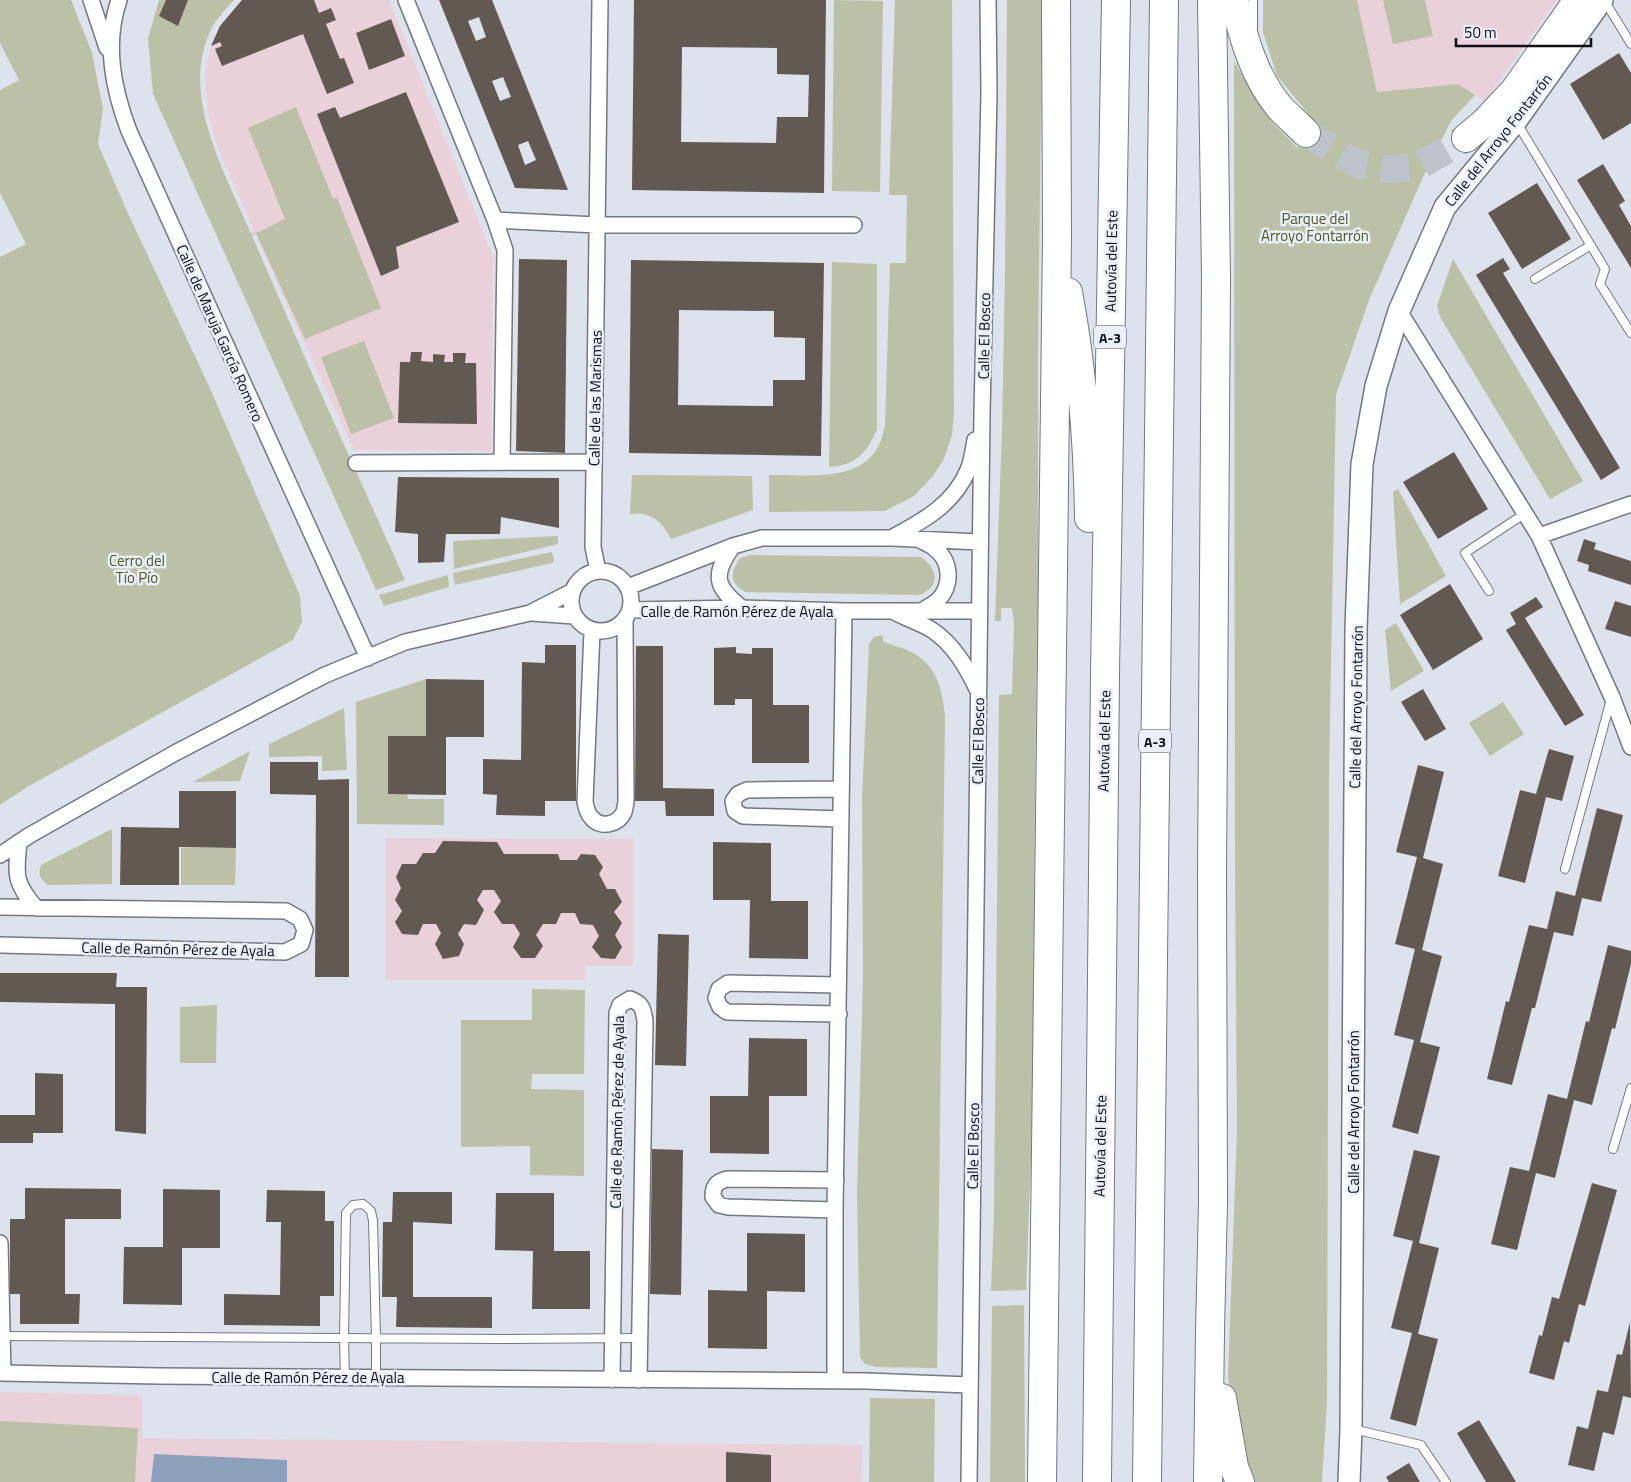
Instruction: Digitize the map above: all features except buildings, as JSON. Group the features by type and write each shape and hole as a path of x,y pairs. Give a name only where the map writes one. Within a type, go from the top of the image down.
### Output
{"highway":[{"path":"1042,1482 1057,237 1056,0"},
{"name":"Autovía del Este","path":"1097,1482 1105,674 1116,0"},
{"name":"A-3","path":"1147,1482 1164,0"},
{"path":"1207,1475 1213,1201 1212,866 1216,286 1212,0"},
{"path":"1234,0 1245,42 1260,80 1281,109 1306,133"},
{"path":"1466,138 1484,123 1515,90 1578,0"},
{"path":"1057,237 1078,343 1088,456 1089,536 1105,674"},
{"path":"1210,1332 1228,1437 1234,1467 1240,1482"}],"street":[{"path":"91,0 102,28 112,66"},
{"path":"406,0 495,220 505,250 502,462"},
{"name":"Calle de las Marismas","path":"598,570 593,547 600,0"},
{"name":"Calle El Bosco","path":"969,1482 979,611 989,94 988,0"},
{"name":"Calle del Arroyo Fontarrón","path":"1349,1482 1351,1429 1356,629 1362,464 1376,386 1399,311 1445,207 1516,121 1603,0"},
{"name":"Calle de Maruja García Romero","path":"113,3 112,66 118,103 368,658"},
{"path":"495,220 597,224 854,225"},
{"path":"1399,311 1539,536 1612,697 1631,747"},
{"path":"892,538 931,515 958,489 968,470 982,414"},
{"path":"356,463 594,462"},
{"path":"1539,536 1631,504"},
{"name":"Calle de Ramón Pérez de Ayala","path":"628,587 733,546 762,538 892,538 919,540 935,548 945,560 948,571 945,590 938,600 922,611"},
{"path":"919,540 980,542"},
{"path":"733,546 723,559 719,570 719,581 728,597 742,608"},
{"path":"598,570 610,572 620,578 628,587 632,598 628,616 616,628 604,632 592,630 581,625 574,616 570,604 571,592 577,582 586,574 598,570"},
{"path":"0,856 19,842 175,754 325,675 405,642 530,613 571,592"},
{"name":"Calle de Ramón Pérez de Ayala","path":"592,630 585,802 590,817 598,823 607,825 615,822 624,812 626,800 628,616 742,608 892,612 979,611"},
{"name":"Calle de Ramón Pérez de Ayala","path":"835,1381 838,985 844,611"},
{"path":"892,612 930,629 943,638 966,667 978,692"},
{"path":"530,613 574,616"},
{"path":"841,789 747,790 738,794 733,801 735,811 743,816 841,819"},
{"path":"19,842 16,872 18,882 25,896 36,908"},
{"name":"Calle de Ramón Pérez de Ayala","path":"0,907 286,911 300,919 305,930 300,944 285,952 0,945"},
{"path":"838,985 728,984 719,989 716,998 720,1007 727,1012 838,1014"},
{"name":"Calle de Ramón Pérez de Ayala","path":"612,1380 617,1013 620,1005 630,999 638,1002 643,1009 645,1021 639,1380"},
{"path":"836,1180 727,1179 718,1182 713,1188 713,1197 719,1205 728,1207 836,1210"},
{"name":"Calle de Ramón Pérez de Ayala","path":"0,1242 2,1373 345,1378 835,1381 969,1385"}],"lane":[{"path":"1253,0 1254,39 1260,80"},
{"name":"Calle del Arroyo Fontarrón","path":"1603,0 1631,44"},
{"path":"1516,121 1605,269 1600,284 1631,333"},
{"path":"1535,278 1591,245"},
{"path":"1489,591 1465,552 1524,514"},
{"path":"1565,869 1612,697"},
{"path":"1613,1149 1631,1088"},
{"path":"345,1378 346,1213 353,1204 364,1204 371,1211 373,1221 376,1378"},
{"path":"1,1336 639,1338"},
{"path":"1351,1429 1422,1445 1446,1482"}],"shaded area":[{"path":"242,0 389,0 493,257 491,451 354,450 229,174 217,145 207,109 205,71 211,46 220,26"},
{"path":"1357,0 1557,0 1485,101 1458,84 1377,92"},
{"path":"385,838 633,839 633,966 585,966 585,980 385,980"},
{"path":"0,1392 142,1395 142,1438 862,1445 861,1482 0,1482"}],"green space":[{"name":"Cerro del Tío Pío","path":"0,0 71,0 92,53 103,109 98,144 126,209 208,384 300,596 302,622 293,640 27,787 0,805 0,257 26,244 0,193 0,90 19,80 0,43"},
{"path":"159,0 234,0 211,29 202,59 200,84 203,110 210,136 251,234 285,219 248,128 296,107 333,199 337,198 381,308 305,339 256,233 252,236 405,580 376,590 153,94 148,39"},
{"path":"834,0 883,1 880,192 832,191"},
{"path":"895,0 952,0 954,413 952,435 943,461 932,477 914,496 885,511 769,512 769,475 830,474 859,466 870,457 879,445 885,426 890,263 906,263 907,195 889,195"},
{"path":"1007,0 1041,0 1042,20 1032,1125 1026,1290 991,1291 994,1213 999,695 1012,694 1014,623 1012,608 1001,608 1001,621 995,621 1002,431"},
{"name":"Parque del Arroyo Fontarrón","path":"1263,0 1357,0 1377,92 1458,84 1475,95 1451,121 1423,177 1369,300 1336,395 1329,772 1327,1403 1322,1482 1252,1482 1234,1417 1228,1377 1237,1131 1234,61 1274,124 1298,148 1315,122 1277,76 1263,32"},
{"path":"1383,0 1425,0 1433,36 1393,44"},
{"path":"1453,259 1583,481 1550,499 1440,317 1437,306"},
{"path":"832,262 877,264 877,429 865,451 853,461 829,467"},
{"path":"364,341 394,418 351,434 321,357"},
{"path":"632,475 752,476 753,510 671,539 664,527 655,519 644,514 630,514"},
{"path":"1398,489 1446,576 1400,604 1393,492"},
{"path":"558,536 558,544 454,569 453,541"},
{"path":"552,552 554,561 552,563 455,585 453,573"},
{"path":"751,555 921,557 931,567 935,578 931,587 919,595 745,592 736,585 733,573 740,558"},
{"path":"448,575 449,587 384,606 379,595"},
{"path":"1396,623 1424,671 1391,691 1385,630"},
{"path":"883,635 883,641 906,649 918,656 932,670 940,687 945,716 937,1368 876,1367 865,1364 860,1357 857,1192 863,980 862,798 869,644 874,637"},
{"path":"426,679 426,736 388,794 407,794 408,799 444,799 444,825 357,824 356,702"},
{"path":"1503,702 1524,734 1490,756 1469,723"},
{"path":"344,708 347,770 322,771 322,756 269,757 269,744"},
{"path":"250,751 240,781 193,782"},
{"path":"112,829 112,884 48,885 41,878 41,865"},
{"path":"181,848 236,848 235,885 181,885"},
{"path":"532,989 585,990 584,1074 532,1074 531,1089 584,1090 584,1176 530,1175 530,1146 461,1147 461,1020 532,1020"},
{"path":"217,1005 216,1063 180,1063 180,1007"},
{"path":"1024,1305 1025,1482 990,1482 992,1306"},
{"path":"870,1398 935,1399 934,1482 869,1482"},
{"path":"0,1421 138,1428 135,1482 0,1482"}],"water":[{"path":"154,1454 287,1460 287,1482 151,1482"}],"tunnel":[{"path":"1306,133 1357,164 1390,169 1417,167 1466,138"}]}
